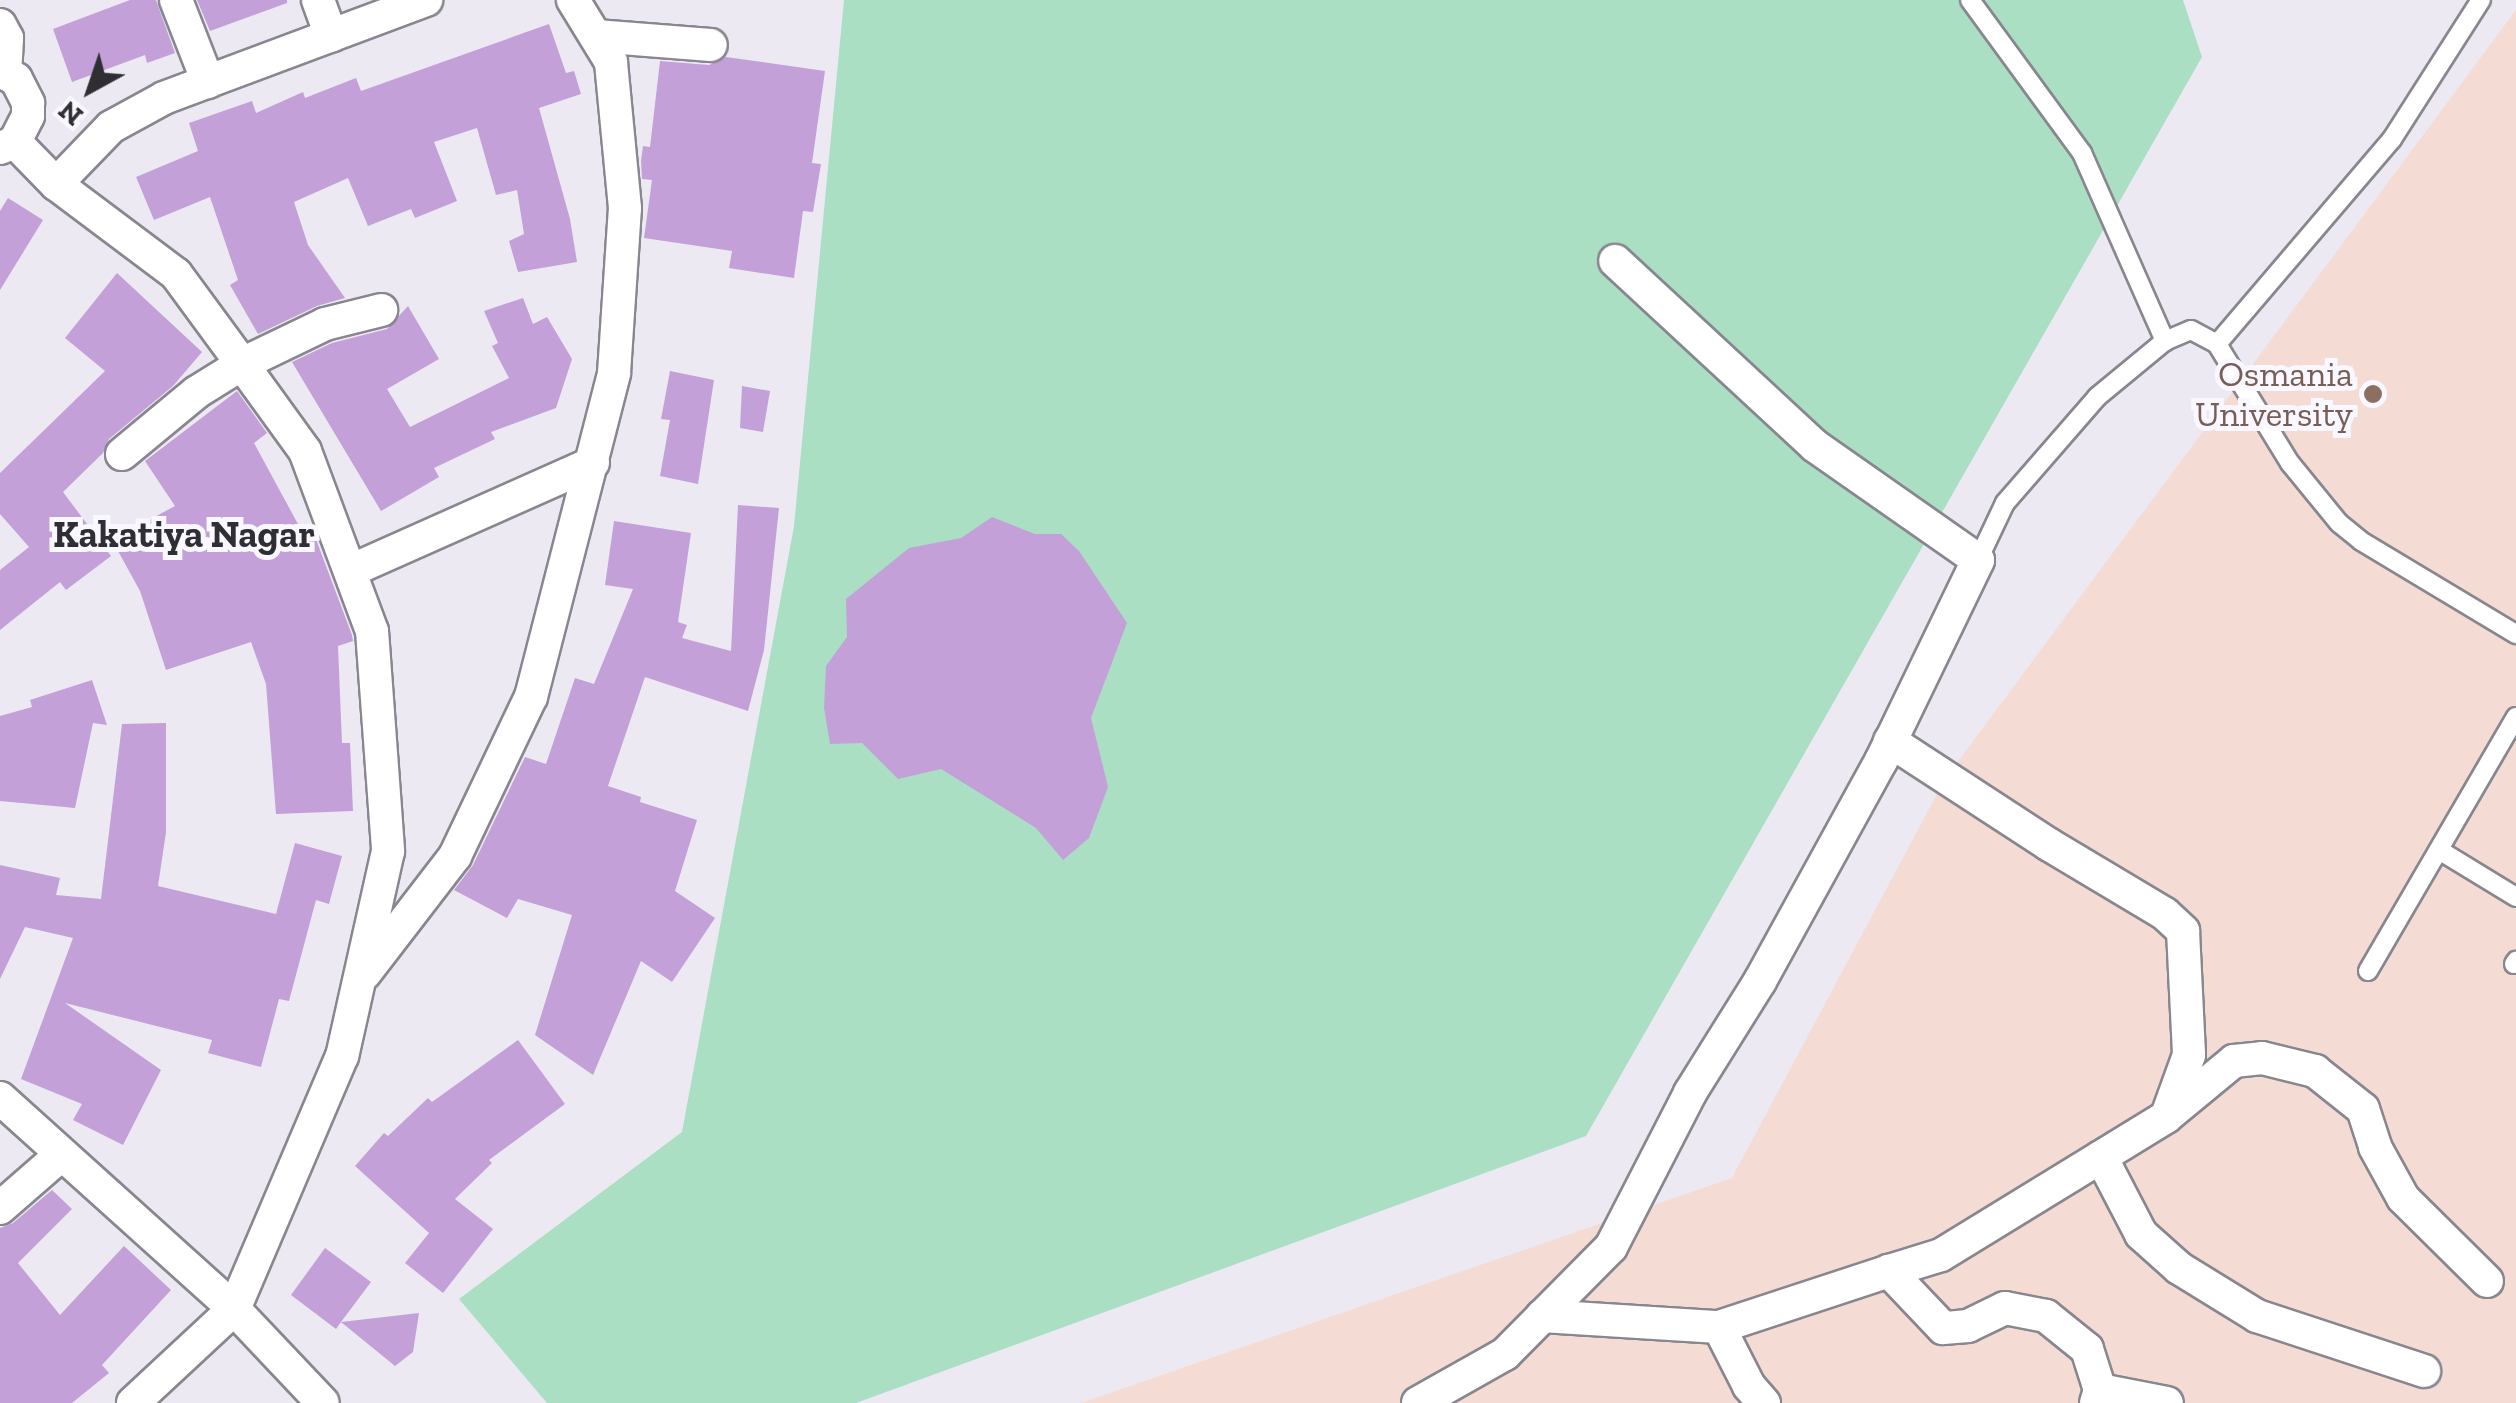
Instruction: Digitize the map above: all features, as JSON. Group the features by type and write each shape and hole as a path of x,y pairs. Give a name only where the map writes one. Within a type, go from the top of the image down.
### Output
{"street":[{"path":"176,0 208,82"},
{"path":"56,184 111,127 164,98 208,82 329,11 426,0"},
{"path":"359,980 455,856 531,697 614,373 625,208 610,62 576,1"},
{"path":"0,25 7,38 2,71 16,79 28,103 28,116 8,145 176,274 305,450 372,631 388,851 342,1056 234,1310 134,1403"},
{"path":"596,36 711,45"},
{"path":"1418,1403 1505,1354 1611,1247 1690,1093 1760,981 1890,741 1978,560 1814,444 1615,261"},
{"path":"122,454 198,392 242,364 325,324 381,310"},
{"path":"350,571 592,464"},
{"path":"1890,741 2048,844 2166,914 2182,931 2189,1055 2166,1118"},
{"path":"1542,1316 1720,1327 1941,1255 2166,1118 2234,1061 2262,1058 2315,1071 2362,1109 2375,1147 2404,1198 2487,1280"},
{"path":"0,1098 234,1310 323,1403"},
{"path":"0,1208 62,1154"},
{"path":"2101,1157 2142,1234 2179,1268 2257,1316 2424,1372"},
{"path":"1889,1271 1944,1328 1968,1326 2006,1308 2046,1316 2087,1349 2098,1397 2167,1403"},
{"path":"1720,1327 1750,1386 1764,1403"}],"lane":[{"path":"1970,0 2082,152 2165,341"},
{"path":"2216,344 2392,139 2481,0"},
{"path":"1978,560 2006,503 2097,397 2165,341 2191,330 2216,344 2290,463 2339,523 2361,541 2516,634"},
{"path":"2368,971 2516,717"},
{"path":"2439,850 2516,897"}],"shaded area":[{"name":"Osmania University","path":"2516,10 2516,1403 1081,1403 1732,1178 1945,779"}],"green space":[{"path":"844,0 2183,0 2202,57 1586,1136 856,1403 547,1403 459,1299 682,1132 794,526"}],"building":[{"path":"130,0 156,0 175,53 147,63 145,55 72,82 53,29"},
{"path":"197,0 287,0 287,3 210,31"},
{"path":"549,24 566,73 574,71 581,94 539,108 570,219 577,262 518,272 509,241 524,234 517,190 496,195 477,128 434,142 457,201 415,218 411,209 368,226 348,178 294,202 308,245 345,298 317,306 258,334 230,285 238,280 210,197 154,220 136,177 198,151 189,123 252,101 256,113 303,92 305,98 356,78 361,91"},
{"path":"726,57 825,71 812,163 821,164 813,212 803,211 794,278 729,268 732,251 644,238 652,180 642,179 641,161 643,146 650,147 660,61 709,65"},
{"path":"8,198 43,220 0,290 0,211"},
{"path":"117,273 202,352 173,386 109,439 103,453 63,492 111,556 66,590 60,582 0,630 0,570 29,547 0,514 0,473 105,371 65,338"},
{"path":"523,298 533,324 547,317 572,359 556,408 491,432 495,439 434,468 439,477 381,511 292,362 332,343 387,329 408,306 439,359 387,389 410,427 509,378 492,346 498,343 484,311"},
{"path":"670,371 714,380 698,484 660,476 670,420 661,419"},
{"path":"742,386 770,391 763,432 740,428"},
{"path":"237,391 267,433 254,443 305,537 314,534 352,635 353,641 338,646 342,743 350,743 353,811 276,814 266,684 251,642 166,670 140,591 112,540 175,506 145,461"},
{"path":"738,505 779,508 764,650 748,711 645,677 608,786 641,797 640,802 697,820 675,891 715,918 672,982 641,961 593,1075 535,1035 572,915 518,899 507,918 454,890 473,865 525,757 546,764 575,678 594,684 633,589 605,585 614,521 691,533 678,622 687,625 682,638 731,651"},
{"path":"992,517 1035,534 1061,534 1079,551 1127,623 1091,718 1108,787 1089,838 1063,860 1036,828 941,769 898,779 862,743 830,744 824,708 826,666 847,637 846,599 909,548 961,538"},
{"path":"92,680 107,725 93,723 75,808 0,801 0,716 32,707 30,700"},
{"path":"166,723 166,832 158,886 276,914 295,843 342,856 329,904 316,900 289,1001 279,999 261,1067 208,1053 212,1040 65,1003 161,1070 123,1145 73,1120 82,1104 21,1079 73,938 25,927 0,979 0,865 60,878 56,895 101,899 122,724"},
{"path":"518,1040 565,1104 489,1160 492,1163 455,1199 493,1229 443,1293 405,1263 429,1233 355,1166 384,1133 388,1136 428,1098 432,1102"},
{"path":"52,1190 72,1209 18,1263 60,1315 124,1246 171,1290 102,1365 109,1373 72,1403 0,1403 0,1228 13,1223"},
{"path":"325,1248 371,1282 336,1329 291,1295"},
{"path":"419,1313 413,1352 395,1366 341,1322"}],"place":[{"name":"Osmania University","path":"2373,394"}],"district":[{"name":"Kakatiya Nagar","path":"184,535"}]}
